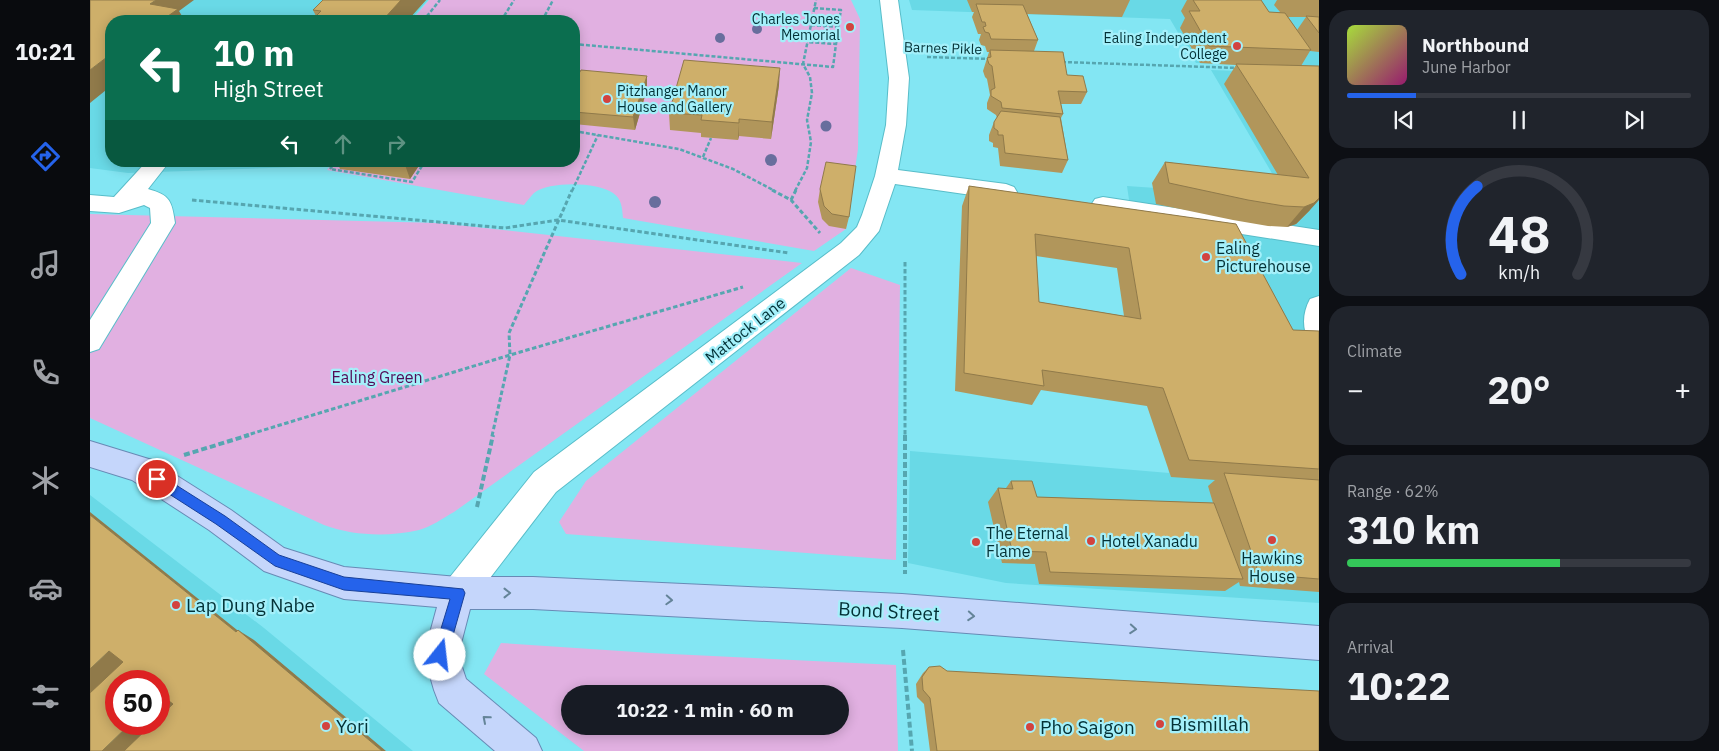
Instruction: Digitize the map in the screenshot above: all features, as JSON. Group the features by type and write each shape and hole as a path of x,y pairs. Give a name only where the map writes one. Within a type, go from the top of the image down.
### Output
{"main road":[{"name":"Bond Street","path":"90,454 141,469 220,520 275,560 344,583 458,593 533,593 902,611 1319,644"},
{"path":"458,593 440,655 452,690 523,751"}],"street":[{"name":"Mattock Lane","path":"458,593 545,482 850,249 867,231 886,176 898,105 899,78 889,0"},
{"path":"119,205 155,167"},
{"path":"886,176 1023,194"},
{"path":"90,203 119,205 145,196 162,204 163,223 90,342"},
{"path":"1083,202 1319,238"},
{"path":"1319,306 1316,330 1319,336"}],"path":[{"path":"428,15 440,0"},
{"path":"505,15 514,0"},
{"path":"545,15 553,0"},
{"path":"791,200 807,168 811,142 806,120 812,93 810,77 803,64 816,0"},
{"path":"580,45 833,67 841,10 814,8"},
{"path":"810,25 838,26"},
{"path":"808,42 836,44"},
{"name":"Barnes Pikle","path":"896,56 995,60"},
{"path":"1054,62 1242,68"},
{"path":"580,132 679,149 703,157 740,173 791,200 822,234"},
{"path":"477,508 510,355 510,333 558,220 598,135"},
{"path":"703,157 711,138"},
{"path":"332,167 330,169 412,182 422,167"},
{"path":"145,196 505,228 558,220 834,260"},
{"path":"905,262 905,578"},
{"path":"141,469 510,355 748,286"},
{"path":"903,649 912,751"}],"shaded area":[{"path":"96,0 428,0 414,15 105,15 105,167 299,167 128,173 90,168 90,5"},
{"path":"909,0 1319,0 1319,68 1196,63 1170,19 912,10"},
{"path":"1211,70 1319,74 1319,603 1006,583 908,563 910,451 1169,473 1127,186 1286,197"},
{"path":"90,495 264,628 413,751 90,751"}],"green space":[{"path":"429,0 851,0 860,19 858,149 846,229 814,251 623,218 621,204 616,195 606,189 585,185 551,186 541,189 534,193 524,205 327,170 329,167 580,167 580,15 416,15"},
{"name":"Ealing Green","path":"90,214 439,223 802,263 454,512 423,529 395,534 371,534 335,529 324,525 90,418"},
{"path":"851,268 900,285 896,560 566,534 559,522 586,481"},
{"path":"501,643 651,653 896,665 898,751 584,751 563,735 849,735 849,685 561,685 561,733 484,674"}],"building":[{"path":"90,0 156,0 150,4 178,9 170,15 105,15 105,59 90,70"},
{"path":"323,0 401,0 387,15 317,15 321,11 313,10"},
{"path":"1193,0 1261,0 1269,12 1285,13 1311,50 1209,46 1189,11 1200,11"},
{"path":"976,4 1023,5 1038,40 991,39 989,33 985,32 983,27 986,26 985,22 982,22"},
{"path":"1306,16 1319,17 1319,33"},
{"path":"990,50 1063,52 1067,75 1083,76 1087,92 1058,91 1063,114 1002,108 1001,102 991,96 991,90 995,88 992,66 987,58 991,57"},
{"path":"684,60 780,68 772,122 739,119 739,123 701,120 702,115 669,113"},
{"path":"1236,64 1319,66 1319,198 1314,203 1304,207 1284,206 1169,183 1165,162 1309,178"},
{"path":"581,70 647,76 633,117 580,113"},
{"path":"1001,111 1060,117 1068,160 1005,153 1003,135 998,135 998,131 994,128 994,122"},
{"path":"826,162 856,166 849,217 832,214 824,206 820,189"},
{"path":"969,186 1236,224 1293,330 1319,331 1319,469 1189,460 1163,388 1042,370 1044,386 964,373","holes":["1035,234 1129,248 1141,319 1039,302"]},
{"name":"Hawkins House","path":"1224,473 1319,480 1319,579 1259,574"},
{"path":"1011,481 1032,481 1037,497 1214,503 1243,579 1050,572 1046,552 1012,551 998,488 1013,489"},
{"path":"90,515 236,632 238,630 382,751 124,751 141,735 170,735 170,707 173,704 170,702 170,670 114,670 123,662 109,651 90,669"},
{"path":"940,666 947,671 1319,691 1319,751 937,751 930,698 923,690 922,677 929,667"},
{"path":"105,679 105,735 119,735 102,751 90,751 90,693"}],"place":[{"name":"Charles Jones Memorial","path":"850,27"},
{"name":"Ealing Independent College","path":"1237,46"},
{"name":"Pitzhanger Manor House and Gallery","path":"607,99"},
{"name":"Ealing Picturehouse","path":"1206,257"},
{"name":"Hawkins House","path":"1272,540"},
{"name":"Hotel Xanadu","path":"1091,541"},
{"name":"The Eternal Flame","path":"976,542"},
{"name":"Lap Dung Nabe","path":"176,605"},
{"name":"Bismillah","path":"1160,724"},
{"name":"Yori","path":"326,726"},
{"name":"Pho Saigon","path":"1030,727"}],"route":[{"path":"157,479 220,520 275,560 344,583 458,593 440,655"}]}
